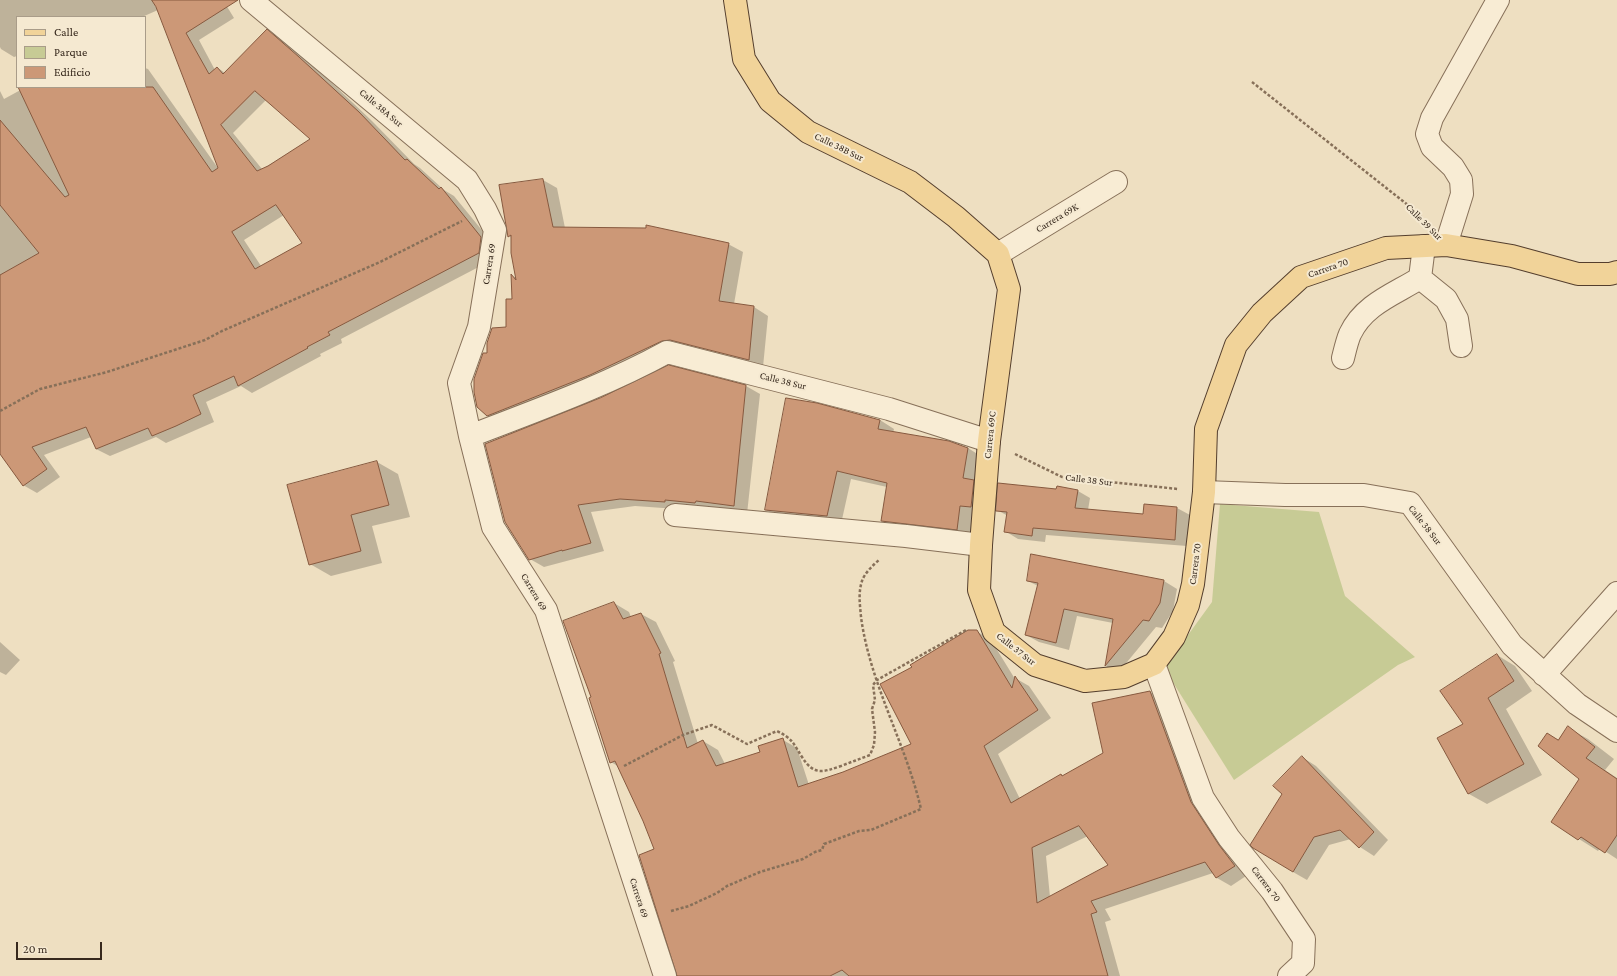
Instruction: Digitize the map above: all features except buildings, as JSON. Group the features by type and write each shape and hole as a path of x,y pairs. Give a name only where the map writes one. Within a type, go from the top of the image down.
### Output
{"main road":[{"name":"Calle 38B Sur","path":"735,0 744,58 770,101 808,132 910,182 956,217 998,254"},
{"name":"Carrera 70","path":"1154,664 1174,637 1188,605 1193,584 1204,492 1206,429 1236,345 1262,313 1301,277 1386,248 1446,245"},
{"name":"Calle 39 Sur","path":"1446,245 1512,256 1578,274 1614,273"},
{"name":"Carrera 69C","path":"989,616 979,590 981,545 989,441 1009,289 998,254"},
{"name":"Calle 37 Sur","path":"989,616 994,632 1035,665 1085,681 1124,677 1154,664"}],"street":[{"name":"Calle 38A Sur","path":"251,0 467,180 485,209 495,230"},
{"path":"1446,245 1462,194 1460,180 1453,167 1432,147 1427,134 1432,118 1498,0"},
{"name":"Carrera 69K","path":"998,254 1116,182"},
{"name":"Carrera 69","path":"495,230 479,327 459,383 470,436 493,527 546,610 665,976"},
{"path":"1343,358 1350,333 1363,315 1375,303 1403,289 1420,278 1424,246"},
{"path":"1420,278 1446,299 1457,319 1460,346"},
{"name":"Calle 38 Sur","path":"470,436 595,387 644,365 667,352 889,408 989,441"},
{"name":"Calle 38 Sur","path":"1204,492 1285,495 1364,495 1410,503 1512,645 1577,704 1617,731"},
{"path":"675,515 906,536 981,545"},
{"path":"1544,675 1617,594"},
{"name":"Carrera 70","path":"1154,664 1203,798 1229,838 1272,891 1304,939 1303,963 1289,976"}],"path":[{"name":"Calle 39 Sur","path":"1252,82 1418,213 1446,245"},
{"path":"0,412 40,389 107,372 205,340 222,330 380,262 485,209"},
{"name":"Calle 38 Sur","path":"989,441 1062,477 1204,492"},
{"path":"646,920 652,920 689,906 717,893 727,886 760,872 803,859 822,850 824,844 859,831 871,830 920,809 909,771 877,680 862,626 859,594 862,580 874,564 892,550 906,536"},
{"path":"600,779 683,735 712,725 747,744 777,731 790,738 808,766 816,771 828,771 870,755 874,745 875,732 872,709 875,700 873,685 877,680 989,616"}],"green space":[{"path":"1220,504 1319,512 1345,596 1415,657 1398,665 1234,780 1164,668 1212,602"}]}
